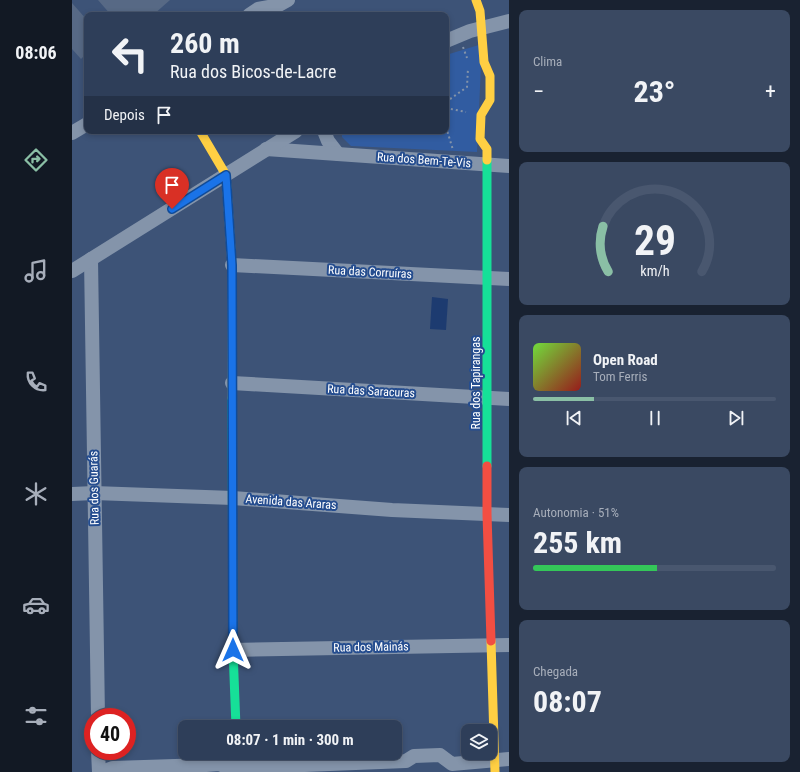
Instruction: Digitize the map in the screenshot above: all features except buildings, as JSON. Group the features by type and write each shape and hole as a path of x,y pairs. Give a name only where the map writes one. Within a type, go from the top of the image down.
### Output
{"street":[{"path":"254,12 258,9 279,5 288,0"},
{"name":"Rua dos Tapirangas","path":"476,0 480,11 484,62 490,76 490,100 481,115 480,140 487,149 487,514 494,766"},
{"path":"449,40 481,28 509,21"},
{"path":"72,133 84,126"},
{"path":"202,134 226,175 232,265 233,650 236,720"},
{"path":"72,271 291,134"},
{"path":"325,134 328,141 338,154"},
{"name":"Rua dos Bem-Te-Vis","path":"266,149 509,166"},
{"name":"Rua dos Guarás","path":"91,259 98,708"},
{"name":"Rua das Corruíras","path":"232,265 509,279"},
{"name":"Rua das Saracuras","path":"232,383 509,399"},
{"name":"Avenida das Araras","path":"72,494 94,493 233,498 392,510 509,515"},
{"name":"Rua dos Mainás","path":"233,650 509,645"},
{"path":"99,760 100,772 113,768 219,764 229,768 406,761 414,756 440,755 452,764 475,763 494,766 509,759"},
{"path":"238,760 238,767"}],"path":[{"path":"449,100 467,87 468,64 460,35"},
{"path":"449,109 481,115"},
{"path":"448,134 458,162"}],"shaded area":[{"path":"482,44 477,152 351,146 342,137 342,134 449,134 449,54"},
{"path":"432,297 448,299 446,330 430,329"}],"traffic: fast":[{"path":"487,160 487,466"},
{"path":"232,398 233,650 236,720"}],"traffic: slow":[{"path":"476,0 480,11 484,62 490,76 490,100 481,115 480,139 487,149 487,160"},
{"path":"202,134 226,175 232,265 232,398"},
{"path":"491,641 495,772"}],"traffic: jam":[{"path":"487,466 491,641"}],"route":[{"path":"172,209 226,175 232,265 233,650"}]}
